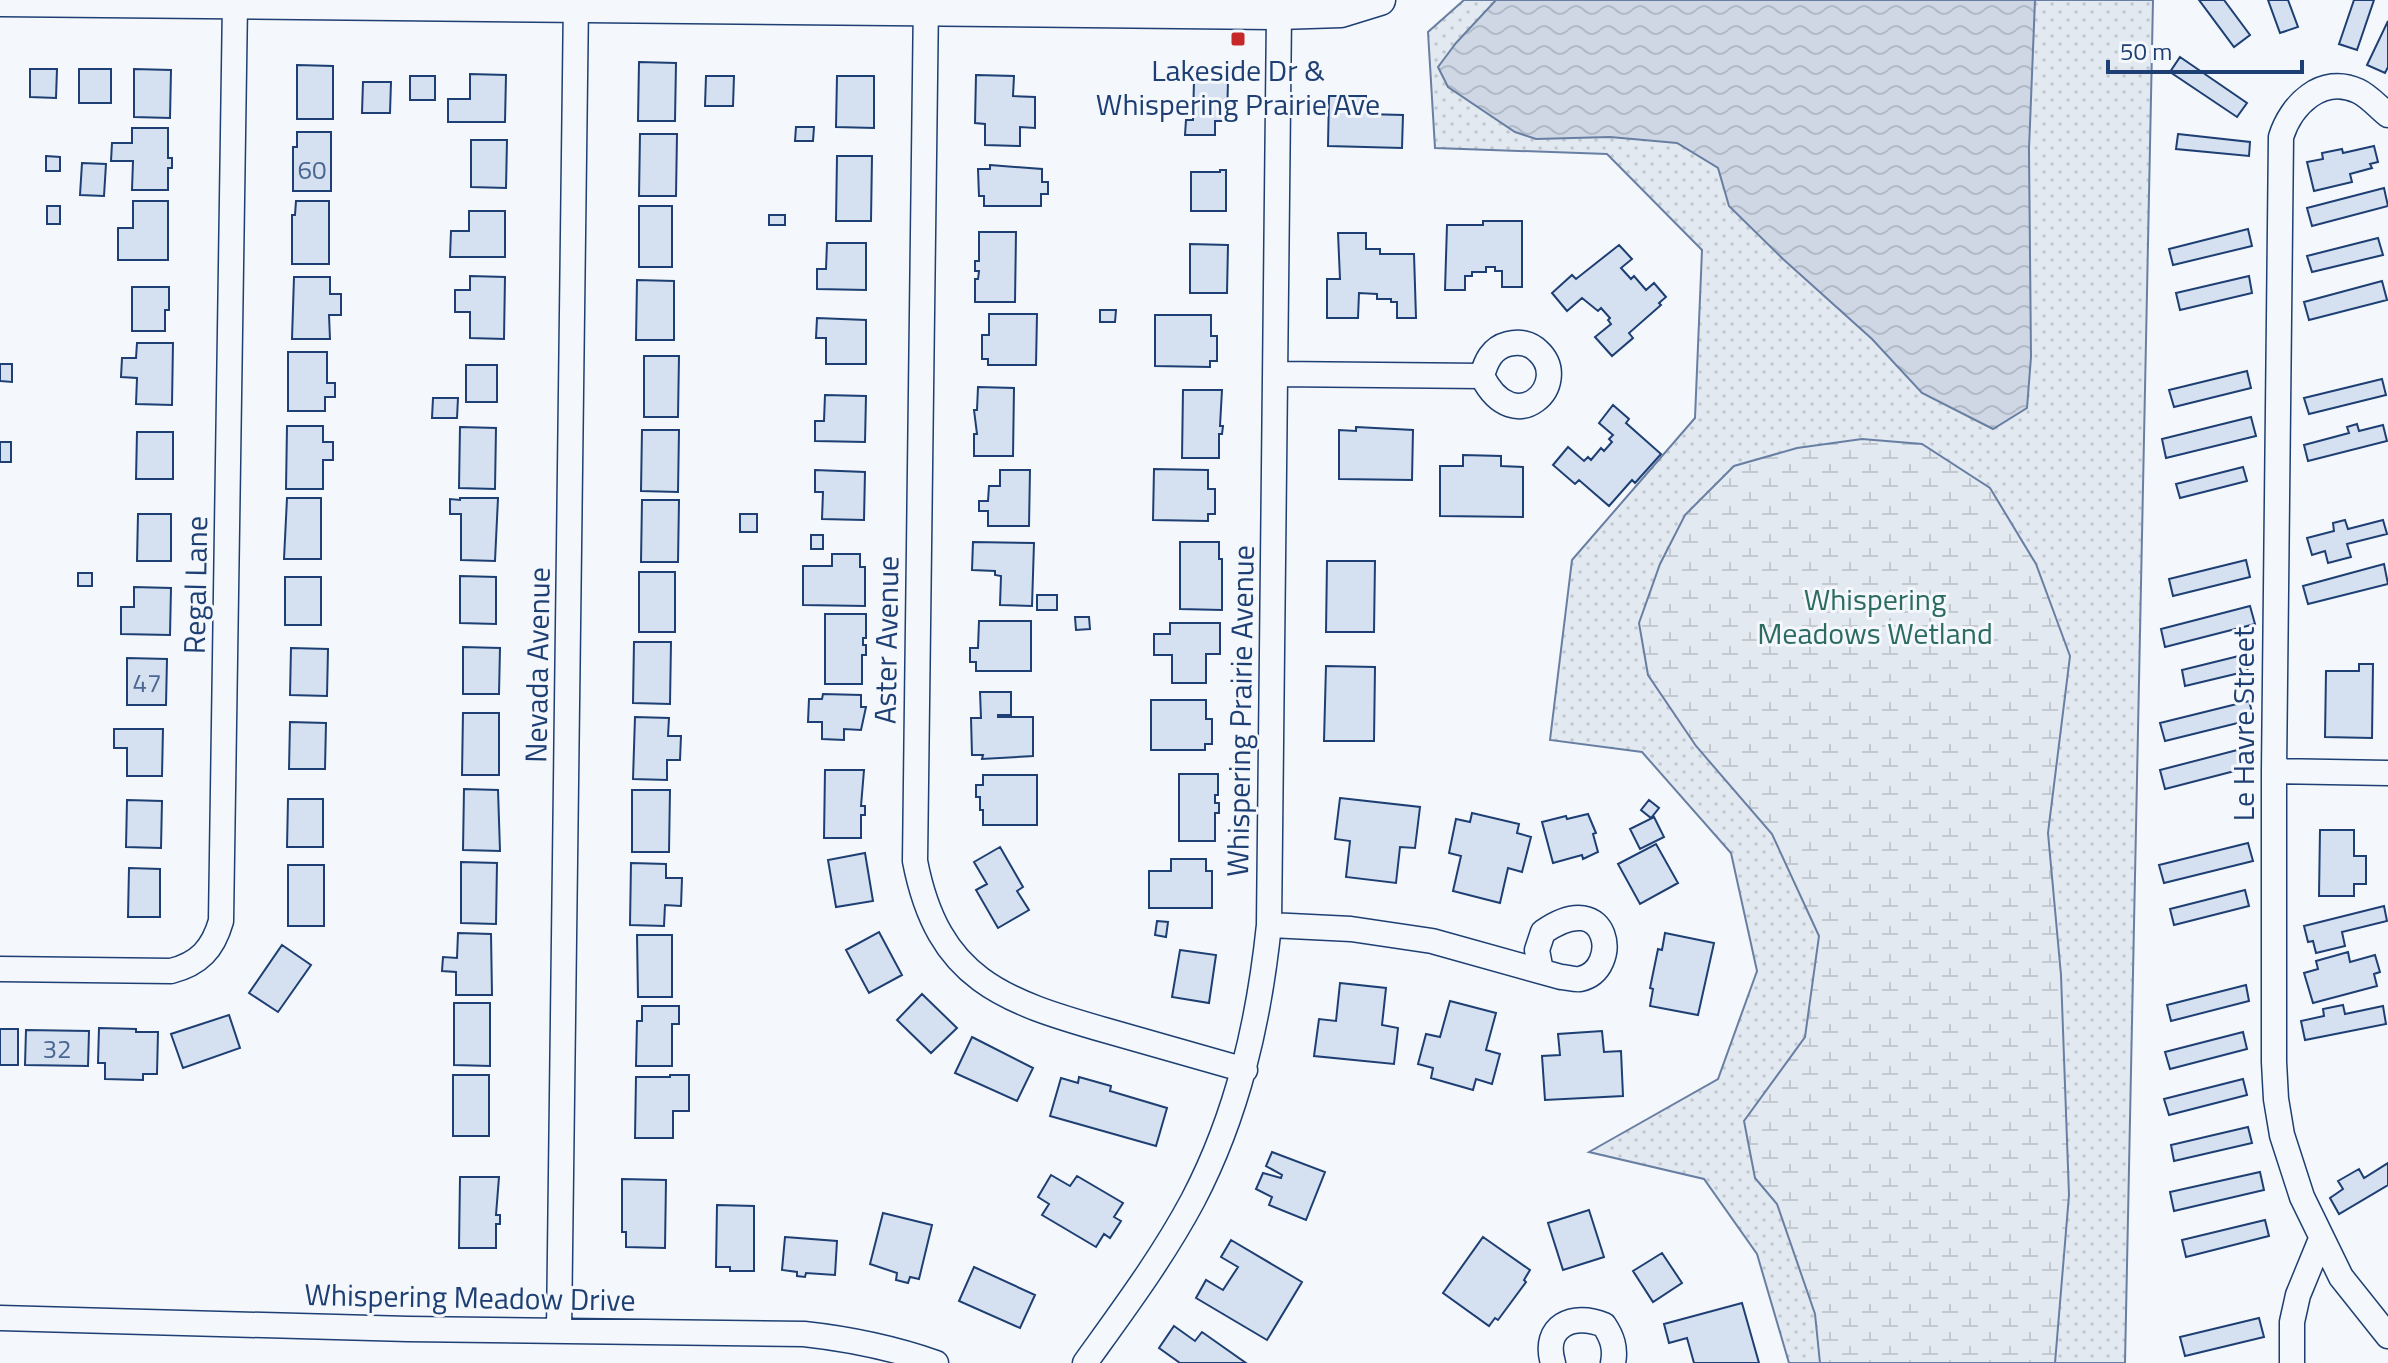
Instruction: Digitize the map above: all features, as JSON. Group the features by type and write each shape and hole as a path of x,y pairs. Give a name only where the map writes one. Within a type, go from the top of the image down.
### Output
{"street":[{"path":"0,1 926,6 1279,14 1341,12 1380,0"},
{"name":"Regal Lane","path":"0,969 171,971 187,967 204,956 216,940 221,921 235,3"},
{"name":"Nevada Avenue","path":"559,1331 576,3"},
{"name":"Aster Avenue","path":"926,6 915,861 921,892 935,925 955,955 977,977 1006,997 1040,1012 1245,1070"},
{"name":"Whispering Prairie Avenue","path":"1085,1363 1157,1262 1194,1199 1222,1136 1245,1070 1262,990 1269,925 1279,14"},
{"name":"Le Havre Street","path":"2388,115 2359,91 2343,87 2323,88 2297,105 2287,119 2281,137 2274,771 2276,1099 2290,1166 2321,1239 2341,1277 2388,1336"},
{"path":"1276,374 1482,376"},
{"path":"2274,771 2388,773"},
{"path":"1269,925 1351,929 1432,941 1541,971"},
{"path":"2292,1363 2292,1322 2298,1295 2321,1239"},
{"name":"Whispering Meadow Drive","path":"0,1318 804,1334 848,1339 936,1363"},
{"path":"1553,1363 1550,1348 1555,1333 1563,1323 1579,1319 1604,1325 1614,1347 1613,1363"}],"green space":[{"name":"Whispering Meadows Wetland","path":"1464,0 2153,0 2125,1363 1789,1363 1757,1254 1704,1179 1589,1152 1718,1079 1757,971 1731,853 1642,752 1550,740 1572,560 1695,418 1702,250 1607,154 1435,148 1428,32"},
{"path":"1862,439 1922,444 1990,488 2036,564 2070,656 2048,833 2061,975 2069,1195 2055,1363 1820,1363 1815,1314 1777,1204 1755,1178 1744,1121 1805,1037 1819,936 1772,834 1696,746 1648,675 1639,623 1660,564 1685,515 1734,466 1797,448"}],"water":[{"path":"1496,0 2035,0 2029,149 2031,357 2027,408 1993,429 1922,393 1872,339 1729,206 1718,168 1677,143 1610,137 1536,139 1515,132 1448,87 1438,67"}],"building":[{"path":"2199,0 2224,0 2250,35 2234,47"},
{"path":"2268,0 2288,0 2298,27 2280,33"},
{"path":"2354,0 2374,0 2357,50 2339,44"},
{"path":"2388,21 2388,67 2385,73 2367,65"},
{"path":"2180,57 2247,103 2237,117 2170,72"},
{"path":"639,62 676,63 675,121 638,121"},
{"path":"297,65 333,66 333,119 297,119"},
{"path":"30,69 57,69 56,98 30,97"},
{"path":"79,69 111,69 111,103 79,103"},
{"path":"134,69 171,70 170,118 134,117"},
{"path":"470,74 506,75 505,122 448,122 448,99 470,99"},
{"path":"976,75 1014,76 1013,96 1035,97 1035,128 1020,127 1020,146 985,145 985,124 975,123"},
{"path":"410,76 435,76 435,100 410,100"},
{"path":"706,76 734,76 733,106 705,106"},
{"path":"837,76 874,76 874,128 836,127"},
{"path":"1194,80 1228,80 1227,121 1215,121 1215,135 1185,135 1186,120 1193,120"},
{"path":"363,82 391,82 390,113 362,113"},
{"path":"1329,96 1366,96 1366,114 1403,115 1402,148 1328,146"},
{"path":"796,127 814,127 813,141 795,141"},
{"path":"132,128 168,128 168,158 172,158 172,168 168,168 168,190 132,190 133,161 111,161 112,143 132,143"},
{"path":"297,132 331,132 331,191 293,191 293,147 297,147"},
{"path":"640,134 677,134 676,196 639,196"},
{"path":"2178,134 2250,142 2249,156 2176,149"},
{"path":"471,140 507,140 506,188 471,187"},
{"path":"2374,146 2378,162 2370,164 2372,168 2350,174 2352,182 2314,191 2307,162 2323,159 2322,153 2342,149 2343,153"},
{"path":"46,156 60,157 60,171 46,171"},
{"path":"837,156 872,156 871,221 836,221"},
{"path":"82,163 106,164 104,196 80,195"},
{"path":"990,165 1042,169 1042,182 1048,182 1048,194 1041,194 1041,206 984,206 984,196 979,196 978,169 990,169"},
{"path":"1226,170 1226,211 1191,211 1191,172"},
{"path":"2384,188 2388,206 2312,226 2307,208"},
{"path":"133,201 168,201 168,260 118,260 118,228 133,228"},
{"path":"296,201 329,201 329,264 292,264 292,215 295,215"},
{"path":"47,206 60,206 60,224 47,224"},
{"path":"639,206 672,206 672,267 639,267"},
{"path":"469,211 505,211 505,257 450,257 451,231 469,231"},
{"path":"769,215 785,215 785,225 769,225"},
{"path":"1483,221 1522,221 1522,287 1502,287 1502,271 1486,267 1486,272 1472,272 1472,276 1465,276 1465,290 1445,290 1447,225 1483,225"},
{"path":"2248,229 2252,246 2173,265 2169,249"},
{"path":"979,232 1016,232 1015,302 975,302"},
{"path":"1338,233 1366,233 1366,249 1380,249 1380,254 1414,254 1416,318 1397,318 1397,302 1377,299 1377,294 1359,293 1358,318 1327,318 1327,279 1340,279"},
{"path":"2378,238 2383,255 2312,272 2307,256"},
{"path":"827,243 866,243 866,290 817,289 817,269 826,269"},
{"path":"1190,244 1228,245 1227,293 1190,293"},
{"path":"1619,245 1632,259 1621,268 1631,279 1634,276 1646,290 1654,283 1666,297 1629,333 1633,338 1612,356 1595,337 1611,324 1601,308 1598,311 1582,298 1567,311 1552,293 1572,275 1576,279"},
{"path":"470,276 505,277 504,339 470,338 470,312 455,312 455,290 470,290"},
{"path":"2249,276 2252,293 2180,310 2176,293"},
{"path":"294,277 330,277 330,294 341,294 341,315 329,315 330,339 292,339"},
{"path":"637,280 674,281 674,340 636,340"},
{"path":"2382,281 2387,300 2309,320 2304,302"},
{"path":"132,287 169,287 165,331 132,331"},
{"path":"1100,310 1116,310 1115,322 1100,322"},
{"path":"989,314 1037,314 1036,365 988,365 988,359 982,359 982,335 989,335"},
{"path":"1155,315 1211,315 1211,336 1217,336 1217,361 1210,361 1210,367 1155,366"},
{"path":"817,318 866,320 866,364 826,364 826,338 816,338"},
{"path":"137,343 173,343 172,405 136,404 137,378 121,377 122,358 136,358"},
{"path":"288,352 327,352 327,383 335,383 335,397 325,397 325,411 288,411"},
{"path":"644,356 679,356 678,417 644,417"},
{"path":"0,364 12,364 12,382 0,381"},
{"path":"466,365 497,365 497,402 466,402"},
{"path":"2247,371 2251,388 2174,407 2169,390"},
{"path":"2382,379 2386,395 2309,414 2304,398"},
{"path":"978,387 1014,388 1013,456 974,456 974,434 977,434 974,410 977,410"},
{"path":"1183,390 1222,390 1220,426 1223,426 1222,434 1219,434 1219,458 1182,458"},
{"path":"825,395 866,396 865,442 815,441 815,421 824,421"},
{"path":"433,398 458,398 457,418 432,418"},
{"path":"1613,405 1629,419 1626,423 1661,454 1609,506 1579,480 1575,484 1553,465 1568,447 1584,461 1588,457 1591,460 1601,448 1604,451 1612,442 1609,439 1613,435 1599,423"},
{"path":"2251,417 2256,436 2166,458 2162,439"},
{"path":"2357,424 2359,431 2383,425 2387,441 2308,461 2304,445 2349,433 2347,427"},
{"path":"287,426 323,426 323,442 333,442 333,460 323,460 323,489 286,489"},
{"path":"460,427 496,428 495,489 459,488"},
{"path":"1356,427 1413,430 1412,480 1339,479 1339,430 1356,431"},
{"path":"642,430 679,430 678,492 641,491"},
{"path":"137,432 173,432 173,479 136,479"},
{"path":"0,442 11,442 11,462 0,462"},
{"path":"1463,455 1501,456 1501,466 1523,467 1523,517 1440,516 1440,466 1463,466"},
{"path":"2243,467 2247,481 2180,498 2176,484"},
{"path":"1154,469 1208,470 1208,489 1215,489 1215,514 1208,514 1208,521 1153,520"},
{"path":"815,470 865,472 864,520 822,519 823,492 815,492"},
{"path":"1000,470 1030,470 1029,526 988,526 988,511 979,511 979,501 988,501 989,486 1000,486"},
{"path":"287,498 321,498 321,559 284,559"},
{"path":"498,498 495,561 461,560 461,514 450,514 450,499"},
{"path":"642,500 679,500 678,562 641,562"},
{"path":"138,514 171,514 171,561 137,561"},
{"path":"740,514 757,514 757,532 740,532"},
{"path":"2345,520 2348,529 2383,520 2387,534 2347,544 2351,557 2328,563 2325,551 2312,555 2307,538 2334,531 2333,523"},
{"path":"811,535 823,535 823,549 811,549"},
{"path":"973,542 1034,543 1032,606 1000,605 1001,576 995,575 995,571 972,570"},
{"path":"1180,542 1219,542 1222,610 1180,609"},
{"path":"832,554 860,554 860,567 865,567 865,606 803,605 803,566 832,566"},
{"path":"2246,560 2250,577 2173,596 2169,579"},
{"path":"1327,561 1375,561 1374,632 1326,632"},
{"path":"2384,564 2388,584 2308,604 2303,586"},
{"path":"639,572 675,572 675,632 639,632"},
{"path":"78,573 92,573 92,586 78,586"},
{"path":"460,576 496,577 496,624 460,623"},
{"path":"285,577 321,577 321,625 285,625"},
{"path":"134,587 171,588 170,635 121,634 121,607 134,607"},
{"path":"1037,595 1057,595 1057,610 1037,610"},
{"path":"2250,606 2255,624 2165,647 2161,629"},
{"path":"825,614 866,614 862,684 825,684"},
{"path":"1075,617 1089,617 1090,629 1076,630"},
{"path":"979,621 1031,621 1031,671 976,671 976,662 970,662 970,648 978,648"},
{"path":"1170,623 1220,623 1220,654 1206,654 1206,683 1172,683 1172,655 1154,655 1154,634 1170,634"},
{"path":"634,642 671,642 670,704 633,703"},
{"path":"463,647 500,648 499,694 463,694"},
{"path":"291,648 328,649 327,696 290,695"},
{"path":"2243,655 2248,671 2185,686 2182,670"},
{"path":"127,658 167,659 166,705 127,705"},
{"path":"2359,664 2373,664 2372,738 2325,737 2326,671 2359,671"},
{"path":"1326,666 1375,667 1374,741 1324,741"},
{"path":"980,692 1011,692 1011,715 998,717 1033,717 1033,756 982,759 983,755 972,755 971,718 981,718"},
{"path":"823,694 861,695 861,707 866,707 861,730 844,729 844,740 822,739 822,722 808,722 809,699 822,699"},
{"path":"1151,700 1206,700 1206,719 1212,719 1212,744 1205,744 1205,750 1151,750"},
{"path":"2249,701 2254,719 2165,741 2160,723"},
{"path":"463,713 499,713 499,775 462,775"},
{"path":"635,717 669,718 668,736 681,736 680,760 667,760 667,780 633,779"},
{"path":"290,722 326,723 325,769 289,769"},
{"path":"114,729 163,729 162,776 127,776 127,748 114,748"},
{"path":"2249,747 2254,766 2165,789 2160,770"},
{"path":"825,770 864,770 861,806 865,806 865,815 861,815 861,838 824,838"},
{"path":"1179,774 1218,774 1215,803 1219,803 1219,813 1215,813 1215,841 1179,841"},
{"path":"983,775 1037,775 1037,825 983,825 983,810 980,810 980,797 976,797 976,785 983,785"},
{"path":"464,789 498,790 500,851 463,850"},
{"path":"632,790 670,790 669,852 632,852"},
{"path":"1340,798 1420,807 1415,848 1400,847 1396,883 1346,877 1350,841 1335,839"},
{"path":"288,799 323,799 323,847 287,847"},
{"path":"127,800 162,801 161,848 126,847"},
{"path":"1649,800 1659,808 1651,818 1641,810"},
{"path":"1472,813 1519,824 1517,833 1531,837 1522,872 1508,868 1500,903 1453,891 1461,856 1449,853 1456,819 1470,822"},
{"path":"1588,814 1596,833 1593,834 1598,852 1583,859 1582,855 1553,863 1542,822"},
{"path":"1654,817 1664,837 1640,849 1630,829"},
{"path":"2320,830 2354,830 2354,856 2366,856 2366,884 2354,884 2354,896 2319,896"},
{"path":"2248,843 2253,861 2164,883 2159,865"},
{"path":"1656,844 1678,883 1640,904 1618,864"},
{"path":"1000,847 1023,887 1017,891 1029,910 998,928 976,890 987,884 974,862"},
{"path":"865,853 873,901 836,907 828,860"},
{"path":"1171,859 1206,859 1206,871 1212,871 1212,908 1149,908 1149,871 1171,871"},
{"path":"461,862 497,863 496,924 461,923"},
{"path":"631,863 666,864 666,878 682,878 681,906 665,905 664,926 630,925"},
{"path":"288,865 324,865 324,926 288,926"},
{"path":"129,868 160,869 160,917 128,917"},
{"path":"2245,890 2249,906 2174,925 2170,909"},
{"path":"2384,906 2387,921 2342,932 2345,946 2316,953 2313,941 2308,942 2304,926"},
{"path":"1157,921 1168,922 1166,937 1155,935"},
{"path":"879,932 902,975 869,993 846,950"},
{"path":"458,933 491,934 492,995 456,995 456,972 442,971 443,957 457,958"},
{"path":"1665,933 1714,943 1698,1015 1650,1006 1653,989 1650,988 1658,949 1662,950"},
{"path":"637,935 672,935 672,997 638,997"},
{"path":"282,945 311,965 278,1012 249,993"},
{"path":"1180,950 1216,955 1209,1003 1172,997"},
{"path":"2348,952 2350,962 2375,955 2380,972 2374,974 2377,986 2313,1003 2304,973 2318,969 2316,961"},
{"path":"1340,983 1386,988 1382,1025 1398,1028 1394,1064 1314,1056 1319,1019 1336,1021"},
{"path":"2246,985 2249,1001 2171,1021 2167,1005"},
{"path":"922,994 957,1028 931,1053 897,1020"},
{"path":"1450,1001 1496,1013 1486,1050 1500,1054 1492,1084 1476,1079 1473,1090 1431,1078 1433,1068 1418,1064 1426,1034 1440,1037"},
{"path":"454,1003 490,1003 490,1066 454,1065"},
{"path":"2343,1005 2345,1014 2383,1006 2386,1024 2305,1040 2301,1021 2324,1016 2323,1009"},
{"path":"642,1006 679,1006 679,1024 672,1024 672,1066 636,1066 637,1021 642,1021"},
{"path":"229,1015 240,1048 183,1068 171,1034"},
{"path":"99,1028 158,1032 157,1074 143,1074 143,1080 105,1079 105,1063 98,1063"},
{"path":"0,1029 18,1029 18,1065 0,1065"},
{"path":"26,1030 89,1031 88,1066 25,1065"},
{"path":"1602,1031 1604,1052 1621,1051 1623,1096 1545,1100 1542,1056 1560,1055 1558,1034"},
{"path":"2243,1032 2247,1049 2170,1069 2165,1052"},
{"path":"972,1037 1033,1068 1017,1101 955,1073"},
{"path":"453,1075 489,1075 489,1136 453,1136"},
{"path":"689,1075 689,1111 673,1111 673,1138 635,1138 636,1077"},
{"path":"1079,1077 1111,1086 1110,1091 1167,1108 1156,1146 1050,1116 1061,1078 1078,1083"},
{"path":"2243,1079 2247,1095 2169,1115 2164,1099"},
{"path":"2248,1127 2252,1143 2174,1161 2171,1145"},
{"path":"1272,1152 1325,1172 1306,1220 1269,1205 1272,1197 1256,1189 1263,1173 1281,1178 1282,1175 1266,1166"},
{"path":"2388,1163 2388,1185 2339,1214 2330,1198 2343,1189 2338,1181 2359,1169 2364,1178"},
{"path":"2260,1172 2264,1190 2174,1211 2170,1192"},
{"path":"1051,1175 1070,1186 1077,1176 1123,1203 1114,1217 1121,1221 1110,1238 1104,1234 1096,1247 1042,1215 1049,1204 1038,1197"},
{"path":"460,1177 499,1177 496,1215 500,1215 500,1224 496,1224 496,1248 459,1248"},
{"path":"622,1179 666,1180 665,1248 626,1247 626,1232 622,1232"},
{"path":"717,1205 754,1206 754,1271 730,1271 730,1267 716,1267"},
{"path":"1589,1210 1604,1257 1563,1270 1548,1223"},
{"path":"883,1213 932,1225 919,1279 910,1277 908,1283 896,1280 897,1273 870,1264"},
{"path":"2265,1220 2269,1236 2186,1257 2182,1240"},
{"path":"785,1237 837,1241 835,1275 806,1273 805,1277 797,1276 797,1272 782,1270"},
{"path":"1483,1237 1530,1270 1524,1280 1526,1282 1498,1320 1495,1318 1489,1326 1443,1293"},
{"path":"1231,1240 1302,1282 1267,1340 1196,1298 1206,1280 1223,1290 1238,1267 1221,1257"},
{"path":"1662,1253 1682,1283 1653,1302 1633,1271"},
{"path":"974,1267 1035,1295 1020,1328 959,1301"},
{"path":"1742,1303 1759,1363 1694,1363 1687,1338 1669,1343 1664,1324"},
{"path":"2259,1318 2264,1337 2185,1356 2180,1337"},
{"path":"1174,1326 1195,1341 1202,1332 1246,1363 1180,1363 1159,1348"}],"place":[{"name":"Lakeside Dr & Whispering Prairie Ave","path":"1238,39"}]}
